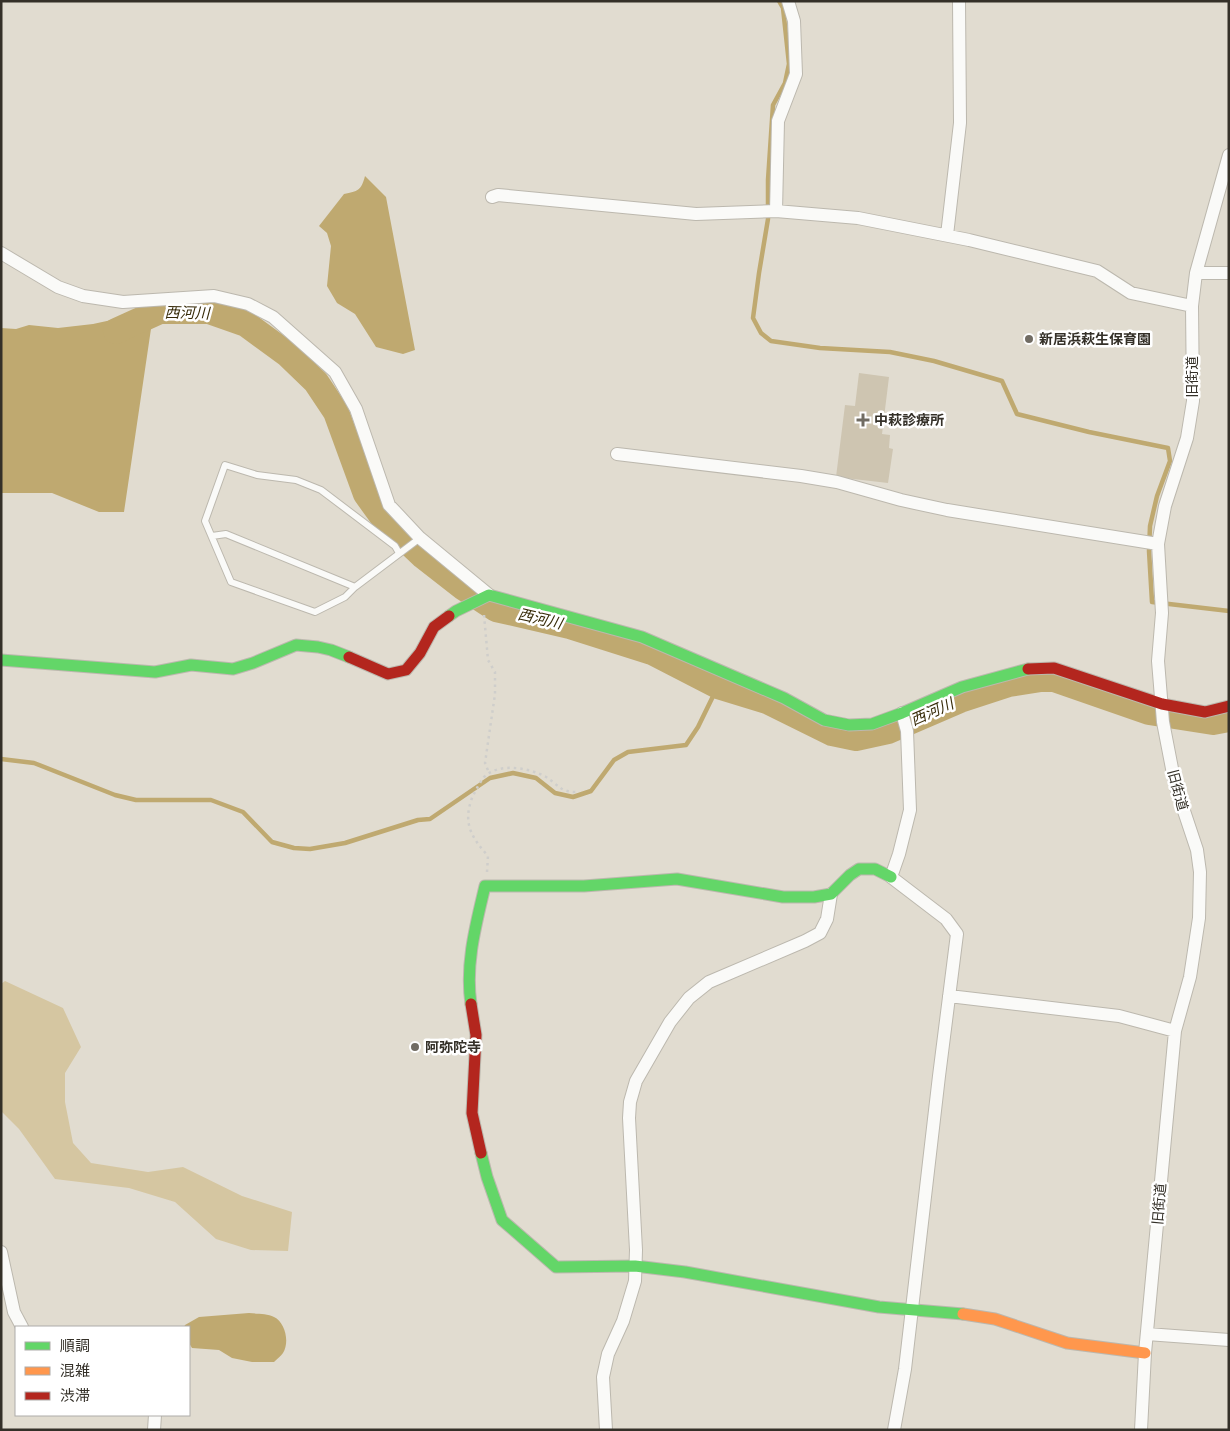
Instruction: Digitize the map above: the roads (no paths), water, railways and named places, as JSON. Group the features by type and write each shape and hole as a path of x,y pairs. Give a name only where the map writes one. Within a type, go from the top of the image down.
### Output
{"street":[{"path":"776,211 778,121 796,74 794,21 788,1"},
{"path":"947,236 960,123 959,1"},
{"name":"旧街道","path":"1141,1430 1145,1353 1176,1031 1190,977 1198,926 1200,872 1197,850 1174,784 1164,722 1158,661 1162,594 1152,543 1187,438 1193,401 1192,306 1196,273 1229,155"},
{"path":"492,197 498,195 696,214 776,211 858,218 947,236 1097,271 1132,294 1192,306"},
{"path":"1,253 58,287 83,296 122,302 214,296 248,304 273,317 335,372 356,409 389,505 418,540 484,598"},
{"path":"1196,273 1229,273"},
{"path":"617,454 819,479 948,510 1152,543"},
{"path":"1,660 155,672 191,665 233,669 253,663 296,645 318,646 331,650 388,674 406,670 420,653 434,627 456,611 484,598 508,599 642,637 784,698 824,720 850,725 872,724 903,716 962,687 1030,668 1054,668 1162,705 1205,712 1229,706"},
{"path":"891,877 910,810 907,731 903,716"},
{"path":"894,1430 905,1369 912,1310 949,996 957,934 946,919 891,877 875,868 860,869 850,875 831,894 814,897 783,897 677,879 584,886 485,886 472,942 469,991 476,1035 472,1113 487,1177 502,1220 556,1267 636,1266 685,1272 879,1307 912,1310 970,1315 995,1319 1067,1343 1145,1353"},
{"path":"606,1430 603,1377 608,1354 623,1321 635,1281 636,1266 629,1118 630,1102 636,1081 670,1022 689,998 709,982 820,933 827,919 831,894"},
{"path":"949,996 1118,1016 1176,1031"},
{"path":"1,1252 14,1312 21,1326"},
{"path":"1147,1334 1229,1340"},
{"path":"154,1430 155,1416"}],"lane":[{"path":"400,553 395,546 321,490 296,480 257,475 225,465 205,520 231,582 315,612 345,597 356,586 418,540"},
{"path":"212,536 226,534 356,586"}],"waterway":[{"path":"779,1 783,8 789,64 785,83 773,105 768,180 768,219 753,318 761,333 771,341 820,348 890,352 934,361 1002,381 1017,414 1089,432 1168,448 1170,461 1157,496 1150,526 1149,551 1152,602 1229,611"},
{"name":"西河川","path":"116,331 160,311 209,311 246,324 287,354 316,382 336,412 366,494 384,519 423,556 464,588 496,609 570,626 652,652 718,686 767,701 832,733 856,738 888,731 960,700 1009,684 1041,679 1054,679 1149,712 1213,722 1229,719"},
{"path":"1,759 34,763 115,795 136,800 211,800 243,812 272,842 294,848 310,849 345,843 418,820 430,819 490,778 513,773 536,778 555,793 573,797 591,791 614,760 628,752 686,745 698,727 718,686"}],"place":[{"name":"新居浜萩生保育園","path":"1029,339"},
{"name":"中萩診療所","path":"863,420"},
{"name":"阿弥陀寺","path":"415,1047"}]}
